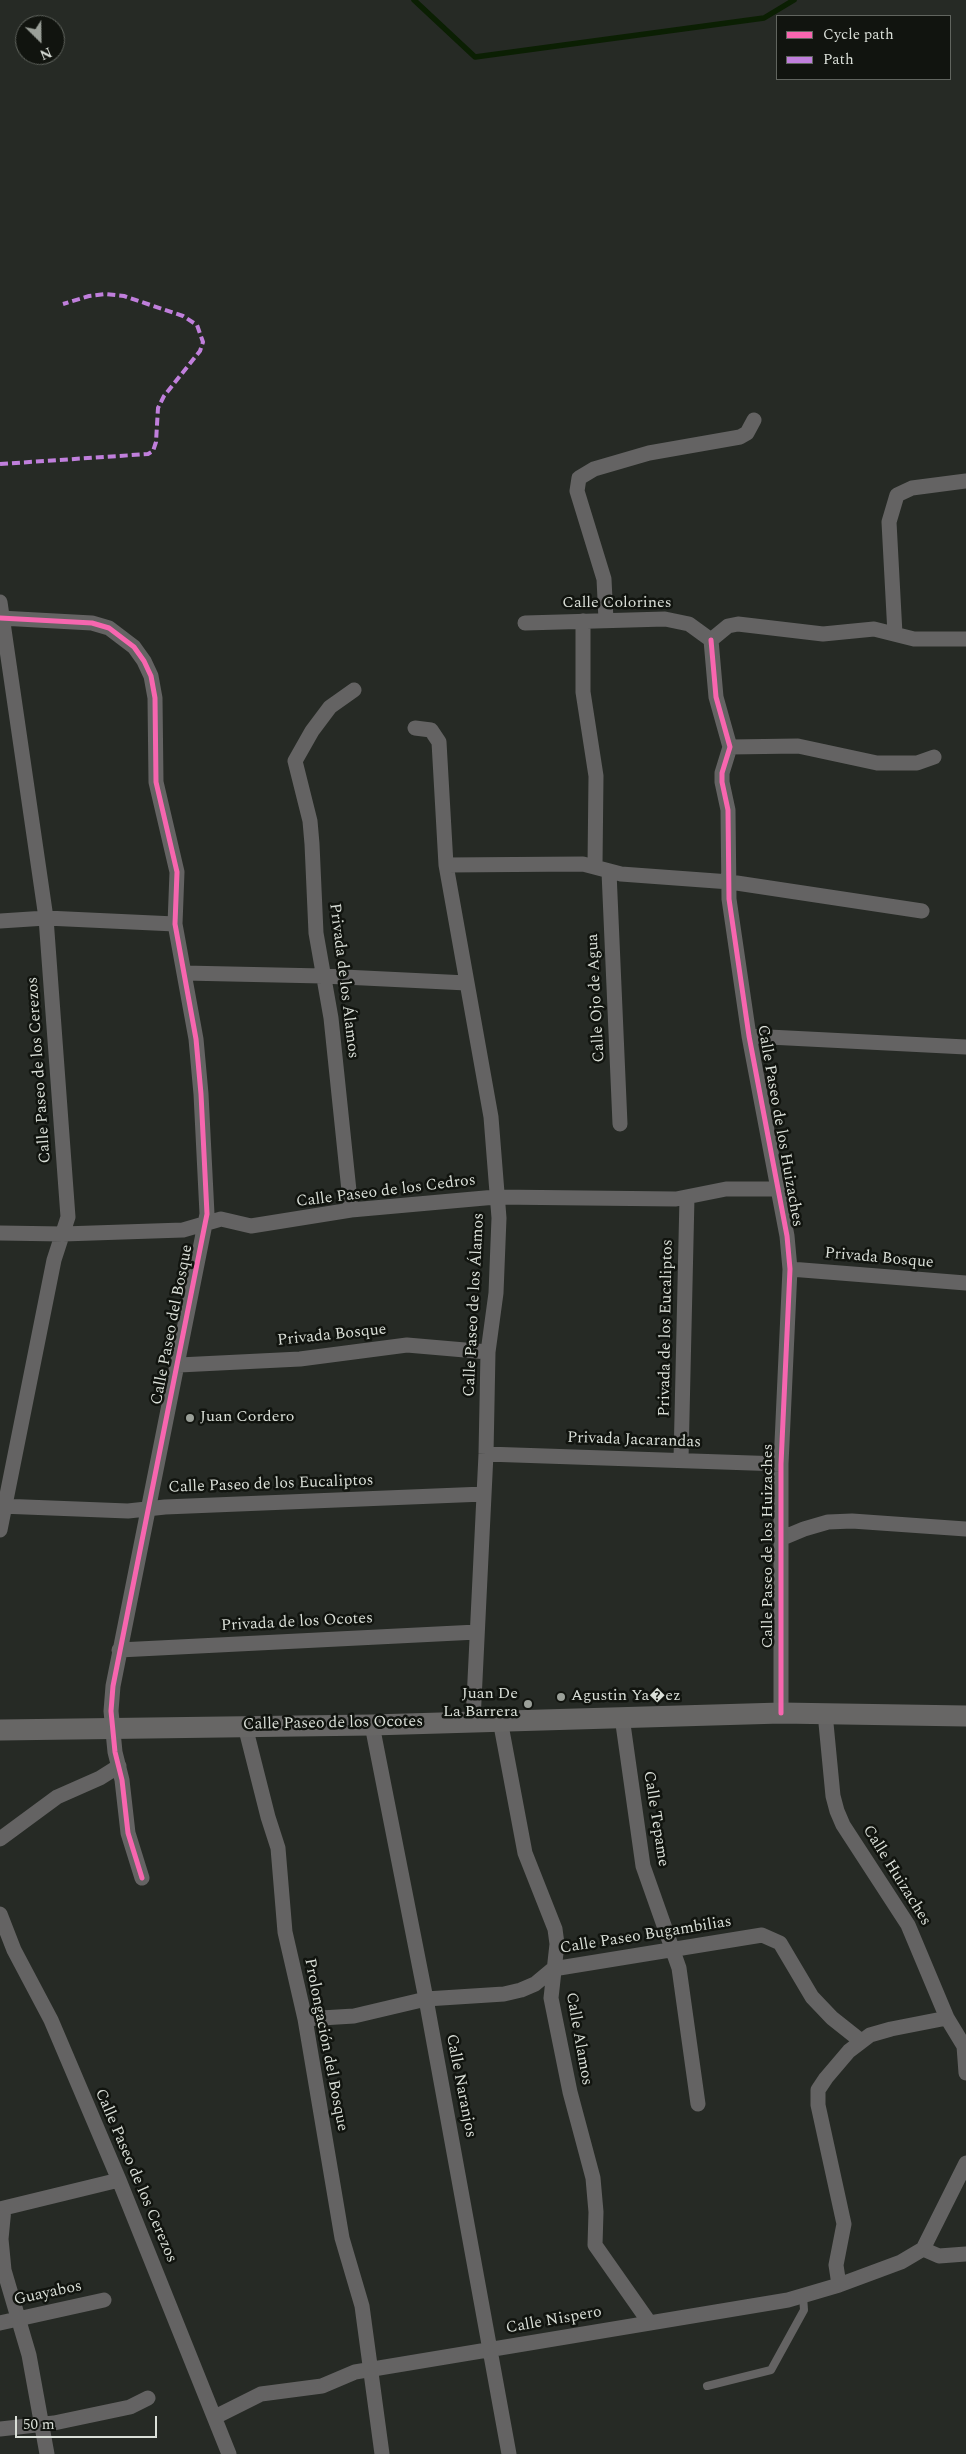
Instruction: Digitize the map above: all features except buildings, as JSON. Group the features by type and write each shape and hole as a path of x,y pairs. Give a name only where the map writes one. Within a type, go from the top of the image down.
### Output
{"street":[{"path":"606,620 604,579 576,492 576,482 582,475 608,464 674,448 740,437 746,433 754,420"},
{"path":"895,634 889,522 897,495 912,488 966,481"},
{"name":"Calle Paseo de los Cerezos","path":"0,602 46,918 68,1217 54,1260 2,1506 0,1530"},
{"name":"Calle Paseo del Bosque","path":"1,618 92,623 109,628 134,647 144,661 151,676 155,698 156,782 177,872 174,924 196,1039 208,1202 206,1224 147,1509 113,1686 112,1728 128,1833 142,1878"},
{"name":"Calle Colorines","path":"524,623 583,620 678,620 689,624 711,640"},
{"name":"Calle Ojo de Agua","path":"583,620 582,692 596,776 620,1124"},
{"path":"934,757 917,763 877,764 806,747 730,748 716,698 711,640 728,626 738,624 822,634 874,630 914,639 966,639"},
{"name":"Privada de los Álamos","path":"350,1210 331,1018 316,933 310,821 294,761 312,731 330,707 354,690"},
{"name":"Calle Paseo de los Álamos","path":"415,728 431,730 438,737 446,866 491,1117 499,1234 496,1293 488,1352 486,1454 473,1721"},
{"name":"Calle Paseo de los Huizaches","path":"730,748 722,773 728,810 729,899 749,1036 787,1236 790,1269 781,1464 781,1713"},
{"path":"446,866 583,864 602,868 730,882 922,910"},
{"path":"0,921 46,918 174,924"},
{"path":"184,973 323,976 468,983"},
{"path":"749,1036 966,1047"},
{"name":"Calle Paseo de los Cedros","path":"0,1233 63,1234 183,1230 222,1219 251,1226 350,1210 496,1197 676,1199 726,1189 778,1189"},
{"name":"Privada de los Eucaliptos","path":"681,1460 687,1197"},
{"name":"Privada Bosque","path":"790,1269 966,1283"},
{"name":"Privada Bosque","path":"178,1365 300,1358 407,1345 488,1352"},
{"name":"Privada Jacarandas","path":"486,1454 781,1464"},
{"name":"Calle Paseo de los Eucaliptos","path":"2,1506 128,1511 484,1494"},
{"path":"780,1540 804,1529 828,1522 966,1529"},
{"name":"Privada de los Ocotes","path":"119,1650 477,1632"},
{"name":"Calle Paseo de los Ocotes","path":"0,1730 372,1725 781,1713 966,1716"},
{"name":"Calle Huizaches","path":"826,1713 833,1796 837,1810 843,1825 908,1925 948,2018 962,2031 966,2051 966,2073"},
{"name":"Calle Tepame","path":"622,1717 643,1866 679,1968 698,2104"},
{"name":"Calle Alamos","path":"500,1720 525,1853 555,1929 556,1944 551,1998 570,2092 593,2178 596,2212 595,2245 649,2322"},
{"name":"Calle Naranjos","path":"372,1725 426,1999 509,2454"},
{"name":"Prolongación del Bosque","path":"245,1726 268,1817 278,1848 285,1932 305,2019 342,2238 362,2306 382,2454"},
{"path":"0,1839 57,1797 105,1776 119,1766"},
{"name":"Calle Paseo de los Cerezos","path":"0,1914 14,1950 51,2020 119,2180 229,2454"},
{"name":"Calle Paseo Bugambilias","path":"305,2019 354,2016 426,1999 504,1994 522,1990 535,1984 554,1969 762,1935 780,1943 816,2001 832,2018 861,2040"},
{"path":"839,2285 836,2265 844,2224 818,2105 818,2090 826,2078 861,2040 891,2029 948,2018"},
{"path":"966,2163 923,2249 940,2256 966,2254"},
{"path":"47,2454 29,2355 17,2319 2,2252 2,2208 119,2180"},
{"name":"Calle Nispero","path":"215,2417 261,2394 322,2386 355,2372 371,2371 803,2296 901,2262 923,2249"},
{"name":"Guayabos","path":"0,2323 104,2300"},
{"path":"0,2429 42,2425 130,2407 148,2398"}],"lane":[{"path":"707,2386 771,2370 804,2310 803,2296"}],"waterway":[{"path":"414,0 475,57 764,18 794,0"}],"marked path":[{"path":"0,464 148,454 153,451 156,442 158,408 164,396 200,351 203,342 197,325 183,316 124,296 105,294 89,296 63,304"}],"cycle path":[{"path":"0,618 92,623 109,628 134,647 144,661 151,676 155,698 156,782 177,872 175,924 196,1039 201,1094 207,1214 113,1686 111,1711 115,1752 122,1780 128,1833 142,1878"},
{"path":"711,640 716,697 730,747 722,773 728,810 729,899 749,1036 787,1236 790,1269 781,1464 781,1713"}],"place":[{"name":"Juan Cordero","path":"190,1418"},
{"name":"Agustin Ya�ez","path":"561,1697"},
{"name":"Juan De La Barrera","path":"528,1704"}]}
